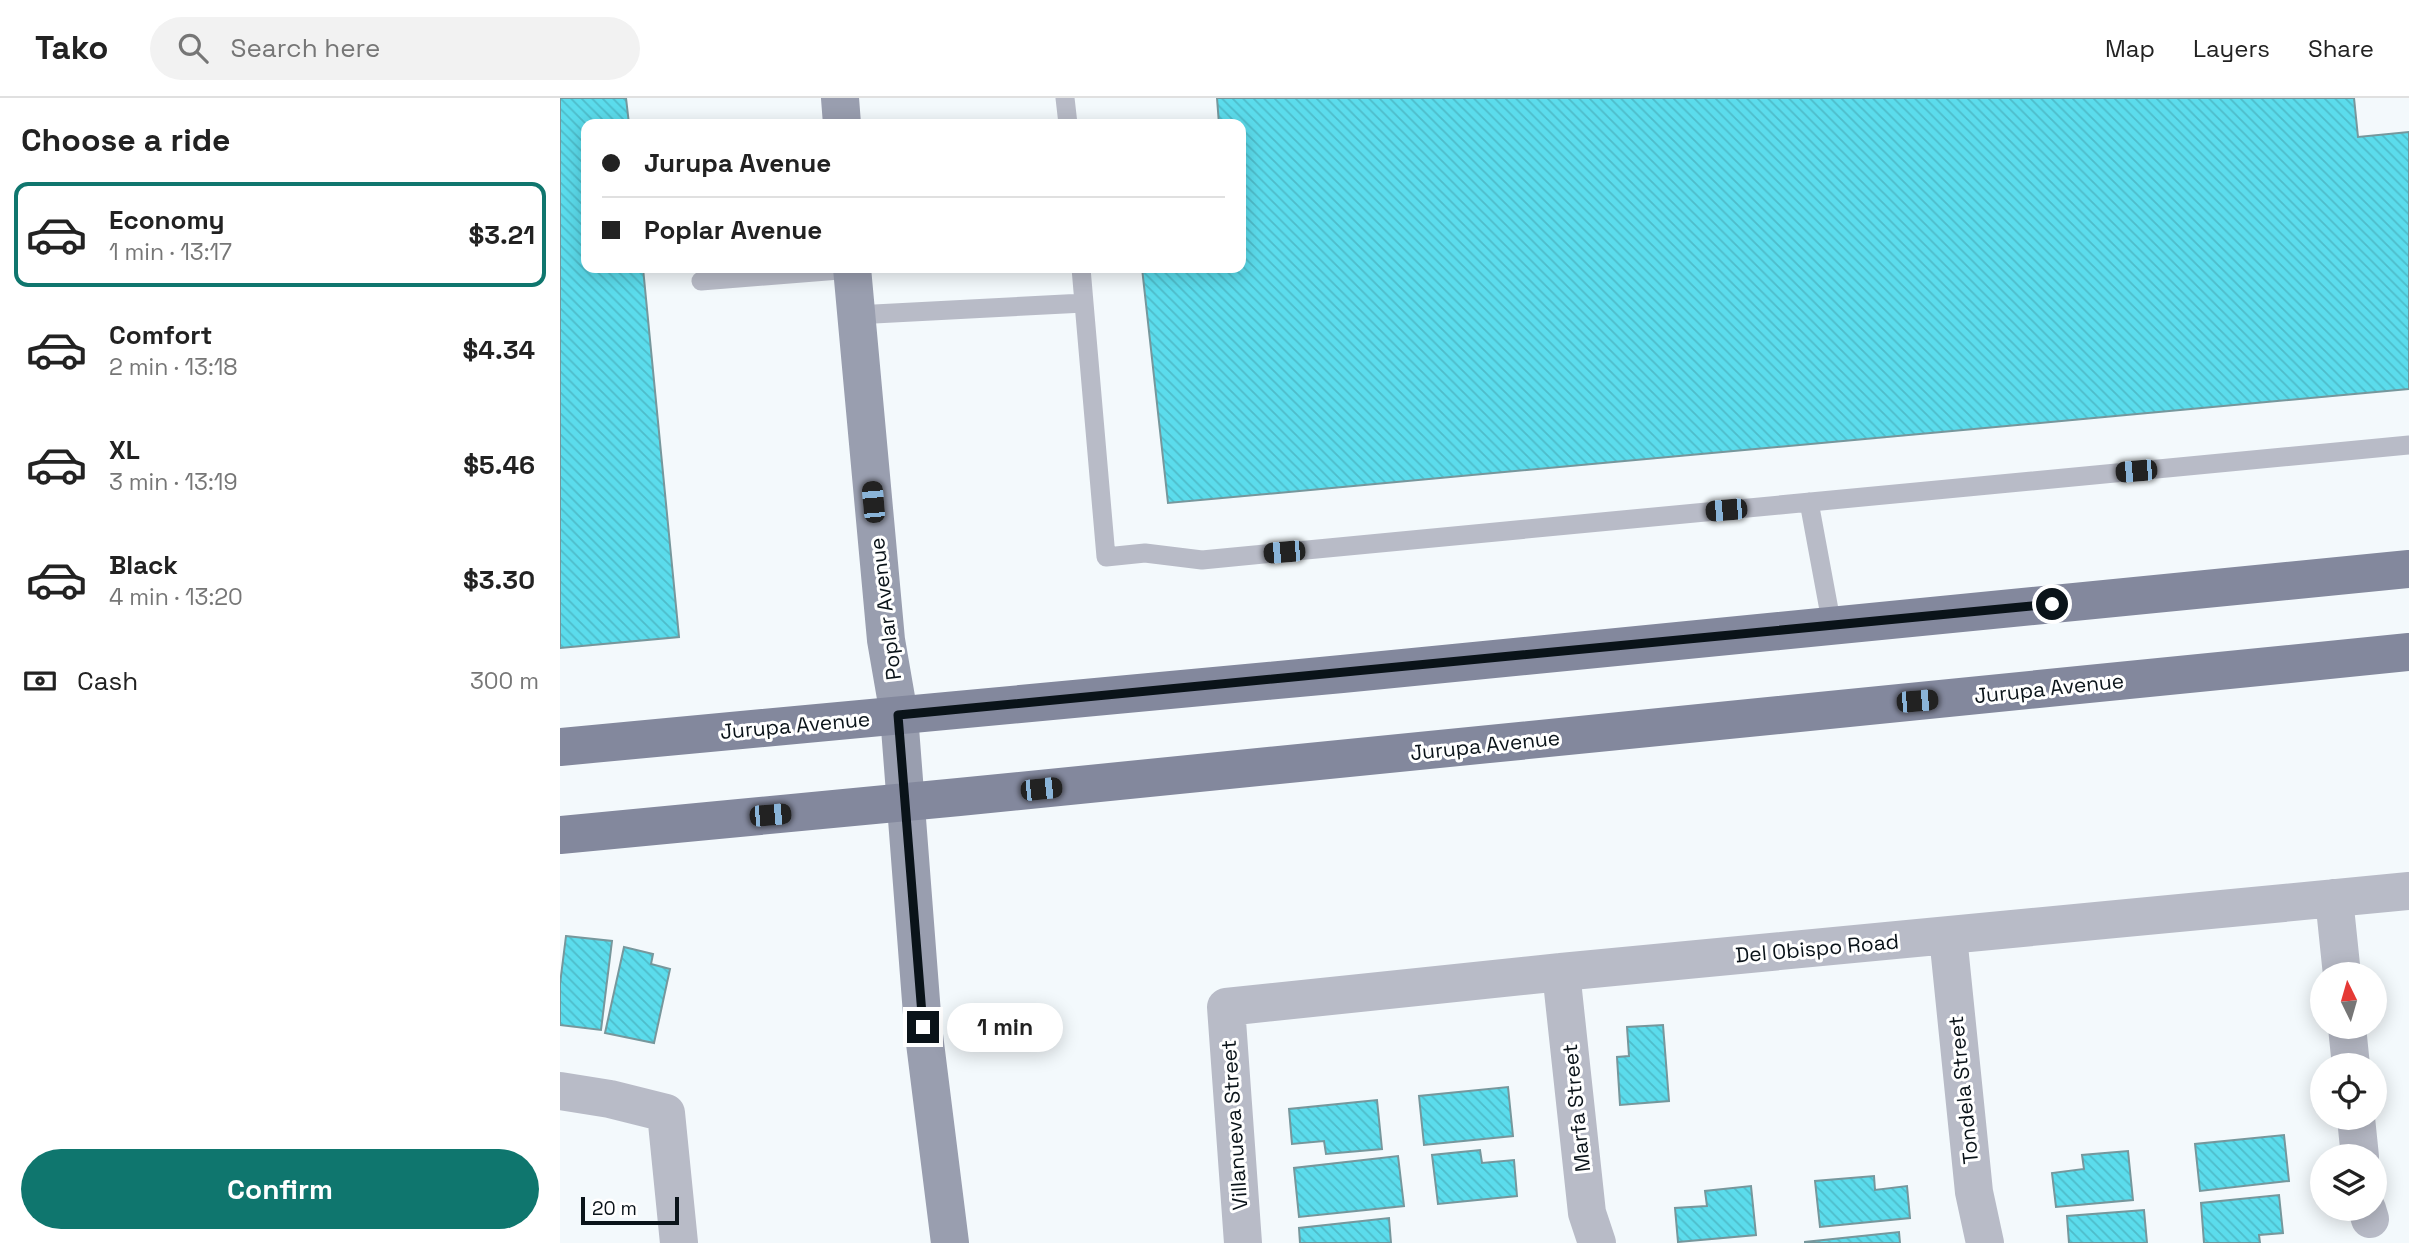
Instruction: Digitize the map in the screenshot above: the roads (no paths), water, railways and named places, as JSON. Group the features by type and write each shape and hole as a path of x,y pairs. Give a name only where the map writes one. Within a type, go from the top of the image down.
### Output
{"main road":[{"name":"Jurupa Avenue","path":"560,747 2409,569"},
{"name":"Jurupa Avenue","path":"560,835 2409,652"}],"street":[{"path":"840,98 842,119"},
{"name":"Poplar Avenue","path":"852,273 886,640 898,715 923,1027 950,1243"},
{"name":"Del Obispo Road","path":"1226,1007 1561,972 2409,891"},
{"path":"2334,898 2341,962"},
{"name":"Tondela Street","path":"1948,936 1973,1192 1985,1243"},
{"name":"Marfa Street","path":"1561,972 1587,1213 1597,1243"},
{"name":"Villanueva Street","path":"1226,1007 1243,1243"},
{"path":"560,1091 610,1099 666,1113 679,1243"}],"lane":[{"path":"1065,98 1067,119"},
{"path":"701,281 794,273"},
{"path":"1081,273 1106,557 1144,553 1202,560 2409,445"},
{"path":"855,315 1084,303"},
{"path":"1809,502 1832,626"}]}
